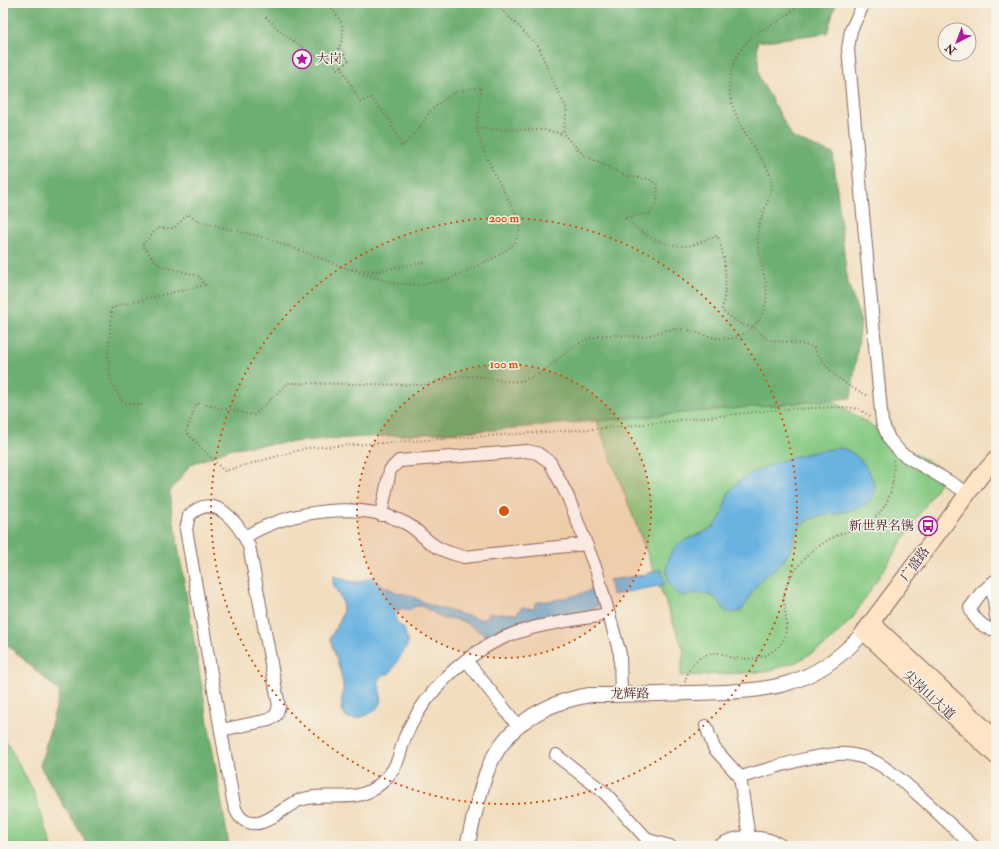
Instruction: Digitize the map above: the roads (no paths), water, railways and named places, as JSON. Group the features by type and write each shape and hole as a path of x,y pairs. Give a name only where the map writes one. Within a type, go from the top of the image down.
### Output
{"main road":[{"name":"广盛路","path":"868,627 968,493 996,459"},
{"name":"尖岗山大道","path":"868,627 996,739"},
{"name":"尖岗山大道","path":"868,627 996,756"}],"street":[{"path":"864,3 851,30 848,49 884,430 894,446 908,457 968,493"},
{"path":"381,514 390,470 399,461 532,452 542,455 550,462 568,497 597,572 620,654 621,695"},
{"path":"221,730 269,720 276,714 279,706 252,555 245,537 228,514 215,508 208,507 194,511 187,522 221,730 235,810 242,819 252,824 263,823 286,806 301,800 317,797 346,798 362,794 377,786 390,775 398,761 405,738 416,716 441,683 466,660 496,641 518,632 609,614"},
{"path":"245,537 273,523 306,514 351,511 381,514 408,524 435,546 449,553 464,557 586,544"},
{"path":"994,581 996,617"},
{"path":"994,581 973,602 970,608 972,616 981,624 996,629"},
{"name":"龙辉路","path":"467,846 486,775 494,757 505,740 518,726 534,714 552,704 570,698 590,695 748,692 786,685 821,670 851,646 868,627"},
{"path":"466,660 518,726"},
{"path":"706,726 714,748 740,777 750,838"},
{"path":"740,777 818,757 839,754 861,757 881,765 898,778 974,846"},
{"path":"556,755 606,793 645,843 670,846"},
{"path":"719,846 740,838 760,838 782,846"}],"water":[{"path":"842,448 855,455 870,474 875,487 873,496 867,503 857,508 813,518 803,524 796,532 790,551 785,559 760,581 746,604 739,611 731,613 727,612 716,599 707,594 701,593 686,596 677,594 668,579 667,564 671,553 675,547 687,539 708,530 718,522 729,493 741,480 767,466 784,460 800,455"},
{"path":"661,569 665,584 612,595 609,580 644,575"},
{"path":"334,576 352,582 361,582 372,577 380,584 396,592 409,595 432,606 483,620 490,613 517,614 522,607 533,609 537,602 556,600 587,592 598,585 602,602 589,613 489,637 462,621 451,618 444,619 421,606 413,607 409,611 402,608 395,614 395,617 397,622 404,628 408,644 390,673 383,675 379,679 381,699 376,709 367,715 350,718 346,717 342,710 342,680 330,638 341,619 343,610 342,601 334,587"}],"place":[{"name":"大岗","path":"302,59"},
{"name":"新世界名镌","path":"928,526"}]}
